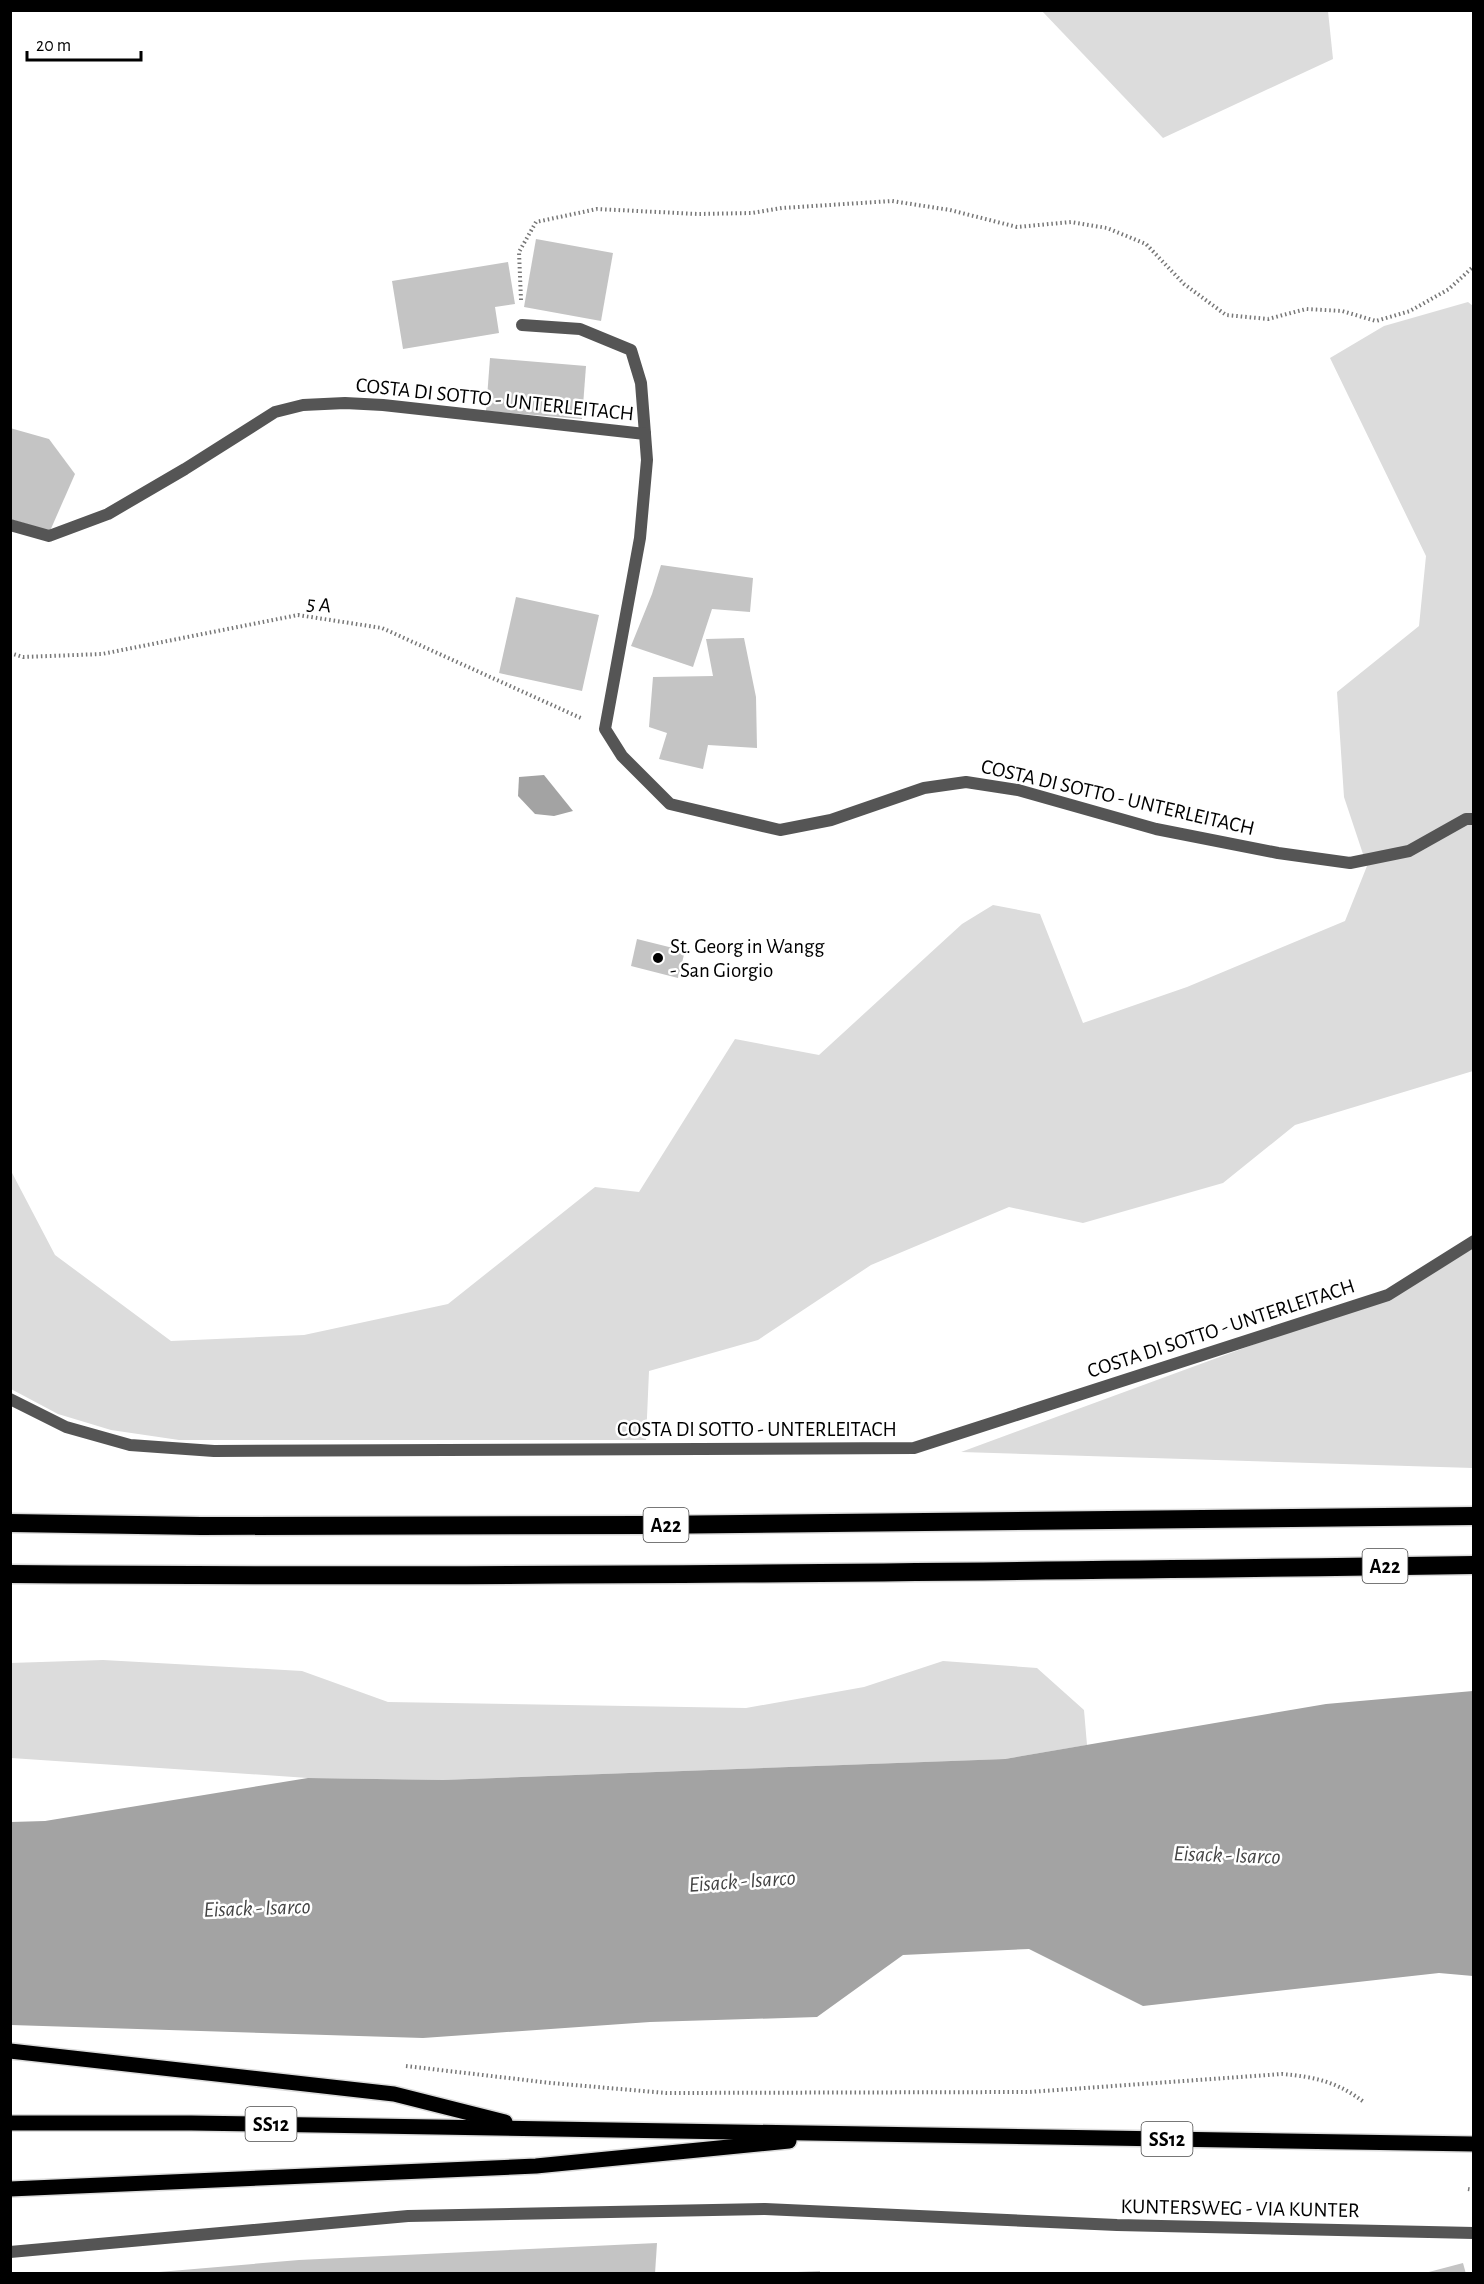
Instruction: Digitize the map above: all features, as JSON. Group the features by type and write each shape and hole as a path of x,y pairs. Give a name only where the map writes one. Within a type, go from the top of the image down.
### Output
{"highway":[{"name":"A22","path":"10,1523 201,1526 644,1526 1473,1516"},
{"name":"A22","path":"10,1574 208,1576 666,1574 1473,1565"}],"main road":[{"path":"10,2051 394,2094 531,2128"},
{"name":"SS12","path":"10,2124 191,2123 1473,2144"},
{"path":"10,2190 536,2166 860,2134"}],"street":[{"path":"522,325 580,329 631,350 641,383 645,434"},
{"name":"COSTA DI SOTTO - UNTERLEITACH","path":"10,525 50,536 108,514 275,412 303,405 345,403 382,405 645,434 648,460 640,538 605,729 622,756 670,804 780,830 831,820 924,788 966,782 1018,790 1156,829 1278,854 1350,863 1409,851 1466,819 1473,819"},
{"name":"COSTA DI SOTTO - UNTERLEITACH","path":"10,1399 66,1427 130,1445 214,1451 914,1448 1388,1295 1473,1241"},
{"name":"KUNTERSWEG - VIA KUNTER","path":"10,2252 408,2216 765,2209 1006,2220 1473,2233"}],"path":[{"path":"522,325 519,252 536,222 597,209 741,214 782,208 892,201 950,210 1017,226 1071,222 1107,228 1146,244 1184,284 1226,315 1268,319 1306,309 1342,311 1376,321 1410,311 1449,289 1473,266"},
{"name":"5 A","path":"10,653 22,657 102,654 298,615 382,628 605,729"},
{"path":"398,2065 551,2083 666,2093 1029,2092 1282,2074 1314,2077 1336,2084 1365,2103"},
{"path":"1468,2189 1473,2190"}],"shaded area":[{"path":"1042,11 1328,11 1333,59 1163,138"},
{"path":"1468,302 1473,306 1473,1071 1295,1125 1223,1183 1083,1223 1009,1207 871,1265 758,1340 649,1371 646,1440 179,1440 111,1430 58,1414 11,1389 10,1169 55,1255 171,1341 304,1335 448,1304 595,1187 639,1192 735,1039 819,1055 962,924 993,905 1040,914 1083,1023 1187,987 1345,921 1367,866 1344,797 1337,692 1419,626 1426,556 1330,358 1384,326"},
{"path":"1473,1241 1473,1468 961,1452 1388,1295"},
{"path":"103,1660 302,1671 388,1702 746,1708 864,1687 943,1661 1037,1668 1084,1710 1087,1745 1005,1759 443,1780 308,1778 11,1758 10,1663"}],"water":[{"path":"544,775 573,811 554,816 535,814 518,796 519,777"},
{"name":"Eisack - Isarco","path":"1473,1691 1473,1976 1439,1973 1143,2006 1029,1949 903,1955 817,2017 650,2022 423,2038 11,2025 11,1822 45,1821 308,1778 443,1780 1005,1759 1326,1704"}],"building":[{"path":"536,239 613,253 601,321 524,307"},
{"path":"508,262 515,304 495,307 499,333 403,349 392,281"},
{"path":"490,358 586,366 582,419 486,411"},
{"path":"10,428 49,439 75,474 50,531 10,519"},
{"path":"661,565 753,578 750,612 712,609 693,667 631,646"},
{"path":"516,597 599,615 582,691 499,673"},
{"path":"744,638 756,697 757,748 708,745 703,769 659,759 667,733 649,727 653,677 713,676 706,639"},
{"name":"St. Georg in Wangg - San Giorgio","path":"637,939 685,951 678,978 631,966"},
{"path":"657,2243 655,2274 160,2274 159,2272 299,2260"},
{"path":"1463,2263 1466,2274 1425,2274 1425,2273"},
{"path":"820,2271 820,2274 797,2274 797,2272"}],"place":[{"name":"St. Georg in Wangg - San Giorgio","path":"658,958"}]}
